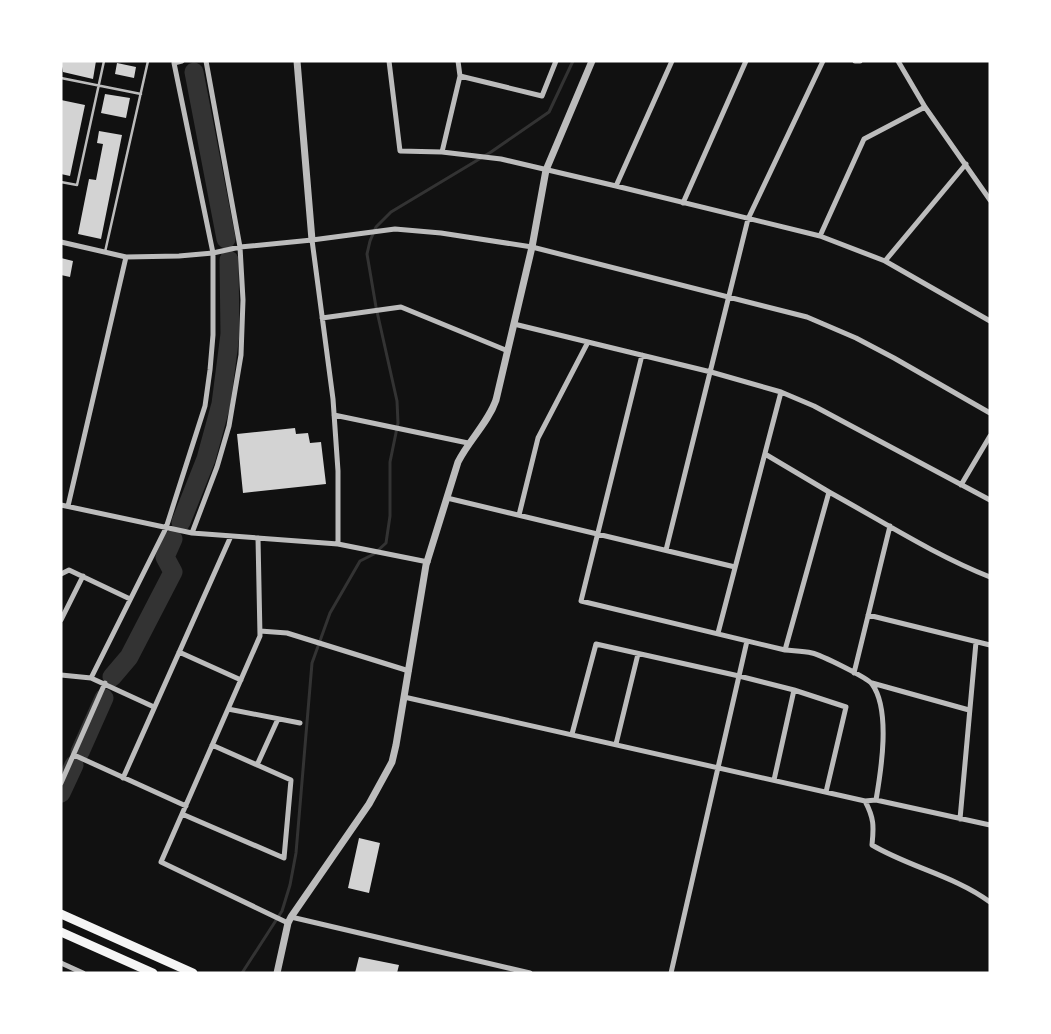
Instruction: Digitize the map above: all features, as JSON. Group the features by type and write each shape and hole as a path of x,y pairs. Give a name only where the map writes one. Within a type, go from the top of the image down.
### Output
{"highway":[{"path":"61,914 193,973"},
{"path":"61,932 153,973"}],"street":[{"path":"91,678 166,528 205,406 213,335 214,253 174,63 182,61"},
{"path":"192,533 217,467 229,426 241,356 243,300 240,247 206,61"},
{"path":"296,61 312,240 334,415 338,471 338,544"},
{"path":"389,61 400,151 442,152 501,159 820,236 885,261 990,321"},
{"path":"442,152 460,76 458,61"},
{"path":"460,76 542,96 556,61"},
{"path":"277,973 289,920 369,804 392,762 428,562 458,462 468,443 493,409 532,247 546,170 592,61"},
{"path":"616,186 672,61"},
{"path":"683,203 746,61"},
{"path":"666,550 748,219 823,61"},
{"path":"855,61 860,61"},
{"path":"898,61 925,107 990,200"},
{"path":"820,236 864,139 925,107"},
{"path":"885,261 966,164"},
{"path":"61,242 126,257 179,256 395,229 441,233 532,247 807,317 856,338 990,413"},
{"path":"68,506 126,257"},
{"path":"322,318 401,308 508,350"},
{"path":"514,324 711,372 781,392 814,406 990,500"},
{"path":"519,515 538,438 588,342"},
{"path":"642,355 581,602 785,650 813,653 872,683 970,710"},
{"path":"718,633 781,392"},
{"path":"334,415 468,443"},
{"path":"961,485 990,436"},
{"path":"765,454 890,526 971,570 990,577"},
{"path":"785,650 829,492"},
{"path":"447,498 735,567"},
{"path":"61,505 192,533 338,544 428,562"},
{"path":"854,673 890,526"},
{"path":"123,778 231,536"},
{"path":"258,538 260,636 161,862 289,920 530,973"},
{"path":"61,574 70,570 130,599"},
{"path":"61,620 83,576"},
{"path":"868,615 990,646"},
{"path":"260,632 287,633 408,671"},
{"path":"671,973 747,641"},
{"path":"960,819 976,642"},
{"path":"572,734 596,644 739,676 794,690 846,707 826,792"},
{"path":"179,652 241,680"},
{"path":"616,744 638,654"},
{"path":"61,675 91,678 154,707"},
{"path":"61,783 105,683"},
{"path":"872,683 880,704 884,741 876,800"},
{"path":"774,780 794,690"},
{"path":"404,697 865,801 876,800 990,826"},
{"path":"228,709 300,723"},
{"path":"257,765 278,719"},
{"path":"182,814 284,858 291,780 212,745"},
{"path":"74,756 186,806"},
{"path":"865,801 871,812 874,825 872,845 890,856 975,891 990,902"},
{"path":"61,963 83,973"}],"lane":[{"path":"61,182 77,185 104,61"},
{"path":"105,252 148,61"},
{"path":"167,61 174,63"},
{"path":"61,78 141,94"}],"building":[{"path":"61,61 96,61 93,79 63,72"},
{"path":"117,63 136,67 134,78 115,74"},
{"path":"105,94 130,98 126,118 101,113"},
{"path":"61,100 85,105 70,176 61,174"},
{"path":"99,131 122,135 101,239 78,234 89,179 96,180 103,144 97,143"},
{"path":"61,258 73,261 70,277 61,275"},
{"path":"295,428 296,434 308,433 310,443 321,442 326,484 243,493 237,434"},
{"path":"359,838 380,843 369,893 348,888"},
{"path":"359,957 399,965 397,973 355,973"}],"waterway":[{"path":"242,973 282,911 290,885 296,853 312,663 330,613 360,561 374,554 386,543 390,516 390,462 398,423 397,401 376,307 367,254 370,241 376,227 391,212 491,152 549,112 573,61"},
{"path":"194,72 226,239"},
{"path":"181,522 206,459 221,404 230,334 229,260"},
{"path":"112,677 129,657 173,572 165,557 173,539"},
{"path":"80,752 104,698"},
{"path":"61,793 74,765"}]}
